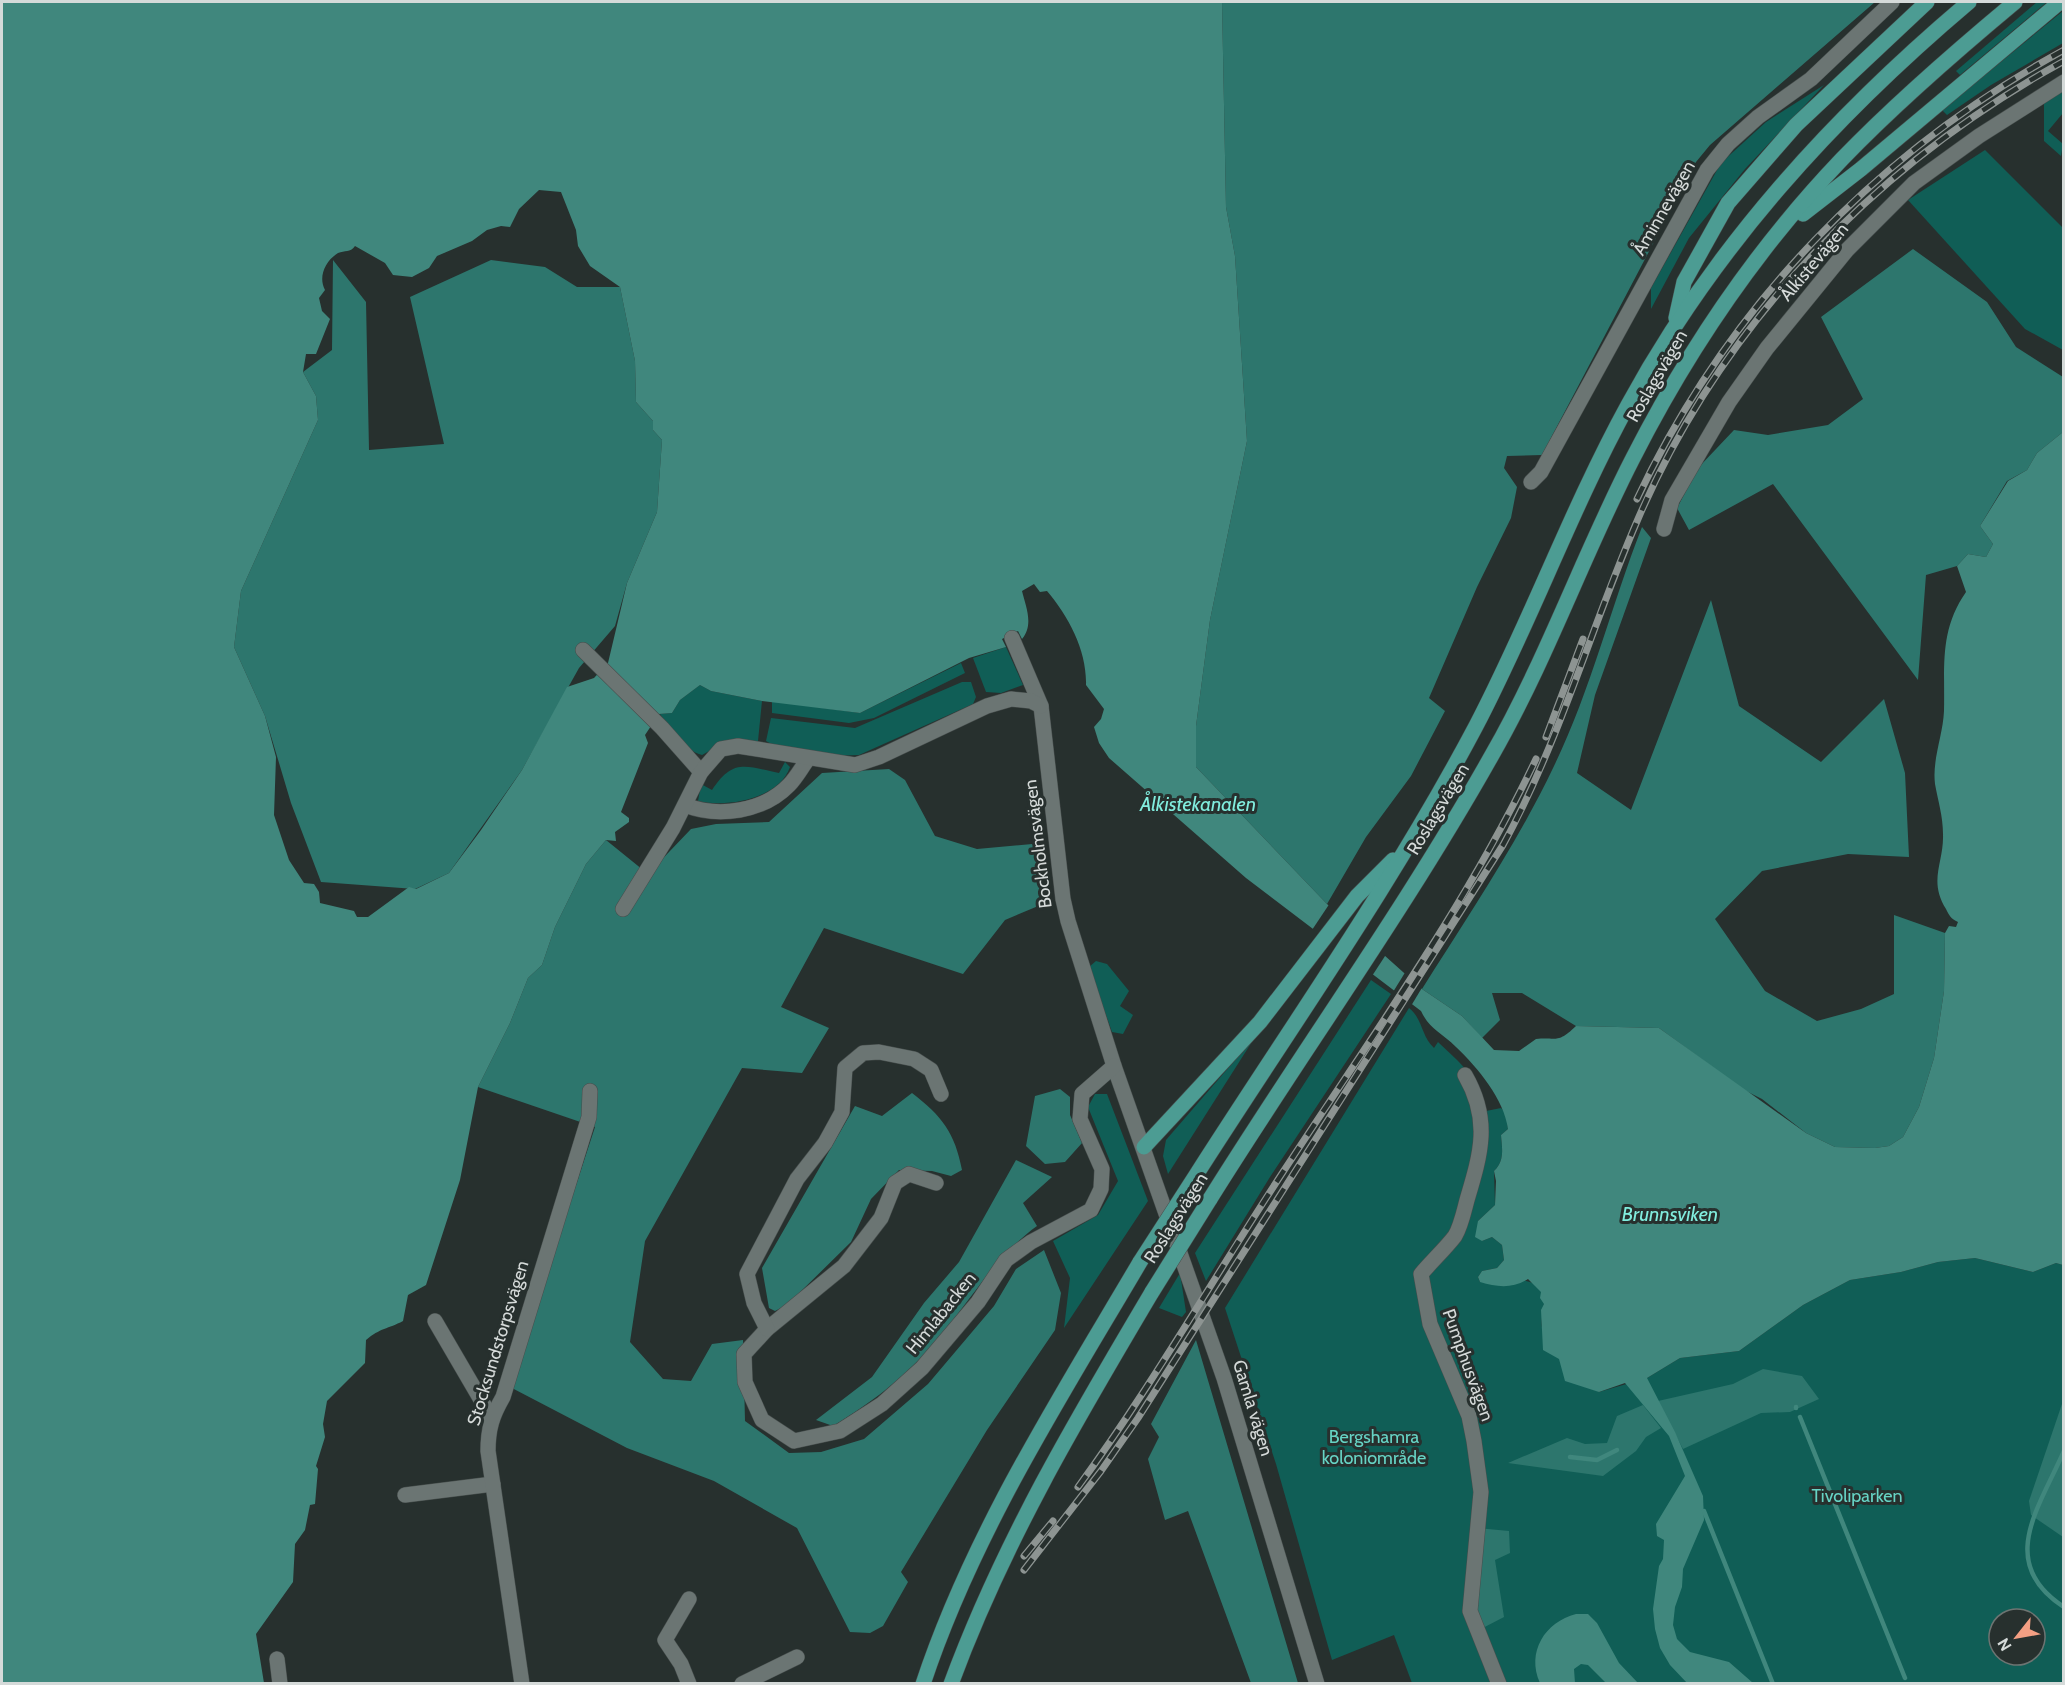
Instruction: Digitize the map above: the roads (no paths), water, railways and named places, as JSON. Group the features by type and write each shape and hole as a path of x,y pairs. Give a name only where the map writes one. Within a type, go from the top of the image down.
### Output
{"main road":[{"path":"1673,329 1684,282 1728,203 1796,125 1927,2"},
{"name":"Roslagsvägen","path":"923,1683 957,1595 1009,1487 1140,1262 1370,906 1480,719 1521,638 1600,459 1628,405 1673,329 1715,265 1784,180 1868,90 1969,2"},
{"name":"Roslagsvägen","path":"951,1683 975,1618 1013,1535 1092,1393 1210,1199 1390,922 1494,753 1549,645 1632,460 1685,363 1777,234 1841,160 1944,60 2014,2"},
{"path":"1777,234 1861,169 2060,2"},
{"path":"1144,1147 1260,1022 1357,896 1404,850"}],"street":[{"name":"Åminnevägen","path":"1531,482 1541,472 1707,170 1728,144 1758,117 1811,79 1892,2"},
{"name":"Ålkistevägen","path":"1664,529 1672,500 1729,402 1767,348 1847,250 1914,183 1979,136 2064,82"},
{"name":"Bockholmsvägen","path":"1012,638 1041,706 1063,899 1114,1066 1144,1147"},
{"path":"583,650 662,728 701,772"},
{"path":"623,909 685,805 701,772 721,749 738,746 855,765 879,757 987,706 1011,699 1031,701 1041,706"},
{"path":"685,805 704,812 754,808 788,786 808,759"},
{"path":"767,1329 754,1303 747,1274 797,1179 825,1143 842,1113 845,1068 863,1053 879,1052 914,1059 931,1070 941,1094"},
{"name":"Himlabacken","path":"936,1183 909,1174 895,1183 881,1218 844,1266 767,1329 744,1354 745,1382 762,1420 794,1441 840,1431 882,1404 922,1368 978,1302 1006,1260 1031,1242 1091,1210 1101,1189 1102,1169 1080,1119 1082,1094 1114,1066"},
{"name":"Pumphusvägen","path":"1465,1075 1477,1096 1481,1112 1483,1131 1476,1170 1456,1234 1420,1274 1430,1324 1469,1416 1474,1441 1481,1492 1470,1611 1499,1683"},
{"name":"Stocksundstorpsvägen","path":"522,1683 488,1451 491,1417 503,1397 589,1117 590,1091"},
{"name":"Gamla vägen","path":"1144,1147 1224,1378 1317,1683"},
{"path":"435,1321 491,1417"},
{"path":"405,1495 493,1484"},
{"path":"688,1683 681,1665 665,1640 689,1599"},
{"path":"742,1683 797,1657"},
{"path":"277,1659 280,1683"}],"water":[{"path":"2,2 1222,2 1226,207 1235,256 1247,441 1210,620 1196,726 1196,767 1327,904 1422,989 1462,1016 1494,1050 1519,1051 1536,1039 1561,1037 1576,1026 1659,1028 1806,1133 1835,1147 1889,1146 1903,1137 1919,1107 1934,1058 1944,991 1945,933 1949,926 1956,927 1958,922 1948,913 1938,889 1937,880 1943,834 1934,775 1944,711 1944,664 1947,635 1957,606 1966,592 1957,566 1968,554 1986,557 1993,544 1980,526 2008,481 2027,470 2037,453 2063,432 2063,1265 2056,1263 2033,1272 1975,1258 1938,1262 1901,1272 1850,1280 1803,1305 1739,1351 1680,1358 1647,1378 1675,1432 1703,1496 1704,1520 1683,1569 1682,1587 1675,1607 1673,1625 1677,1639 1690,1652 1729,1662 1753,1683 1687,1683 1670,1665 1660,1648 1653,1609 1659,1566 1663,1559 1664,1540 1657,1536 1656,1524 1685,1476 1669,1436 1625,1383 1599,1392 1565,1381 1559,1359 1543,1350 1541,1310 1544,1304 1540,1298 1541,1292 1528,1279 1504,1286 1480,1282 1478,1277 1482,1271 1497,1268 1504,1260 1502,1245 1492,1237 1482,1241 1475,1237 1478,1221 1495,1205 1494,1171 1501,1159 1501,1135 1508,1129 1496,1095 1481,1074 1451,1042 1428,1023 1421,1011 1246,878 1109,758 1099,743 1094,727 1101,719 1104,709 1086,685 1086,672 1075,635 1063,612 1047,591 1040,592 1034,584 1022,591 1027,610 1028,628 1022,639 1018,631 1002,639 1006,647 969,658 860,713 762,701 711,691 700,685 680,700 672,713 659,714 645,735 648,743 621,812 629,818 629,822 615,832 616,841 606,840 586,864 555,927 542,965 528,978 510,1023 478,1087 460,1180 426,1285 408,1295 403,1321 366,1340 365,1363 327,1401 323,1424 325,1437 316,1466 318,1469 315,1504 310,1505 305,1530 295,1544 293,1582 256,1634 264,1683 2,1684","holes":["539,190 561,192 576,230 578,246 590,266 620,287 635,361 636,402 653,421 653,430 662,440 657,512 627,583 608,663 594,678 567,687 522,770 449,873 416,889 409,887 368,917 357,917 354,911 320,903 319,892 314,884 304,883 289,860 274,815 276,757 265,716 234,647 241,591 318,420 316,396 303,372 306,354 316,354 330,319 322,311 319,298 325,290 322,280 324,270 333,256 351,250 355,246 385,263 393,275 412,277 429,268 437,256 472,241 487,230 501,226 510,227 519,209"]},
{"path":"1576,1614 1588,1614 1597,1623 1619,1663 1638,1683 1606,1683 1588,1665 1581,1664 1574,1669 1575,1683 1540,1683 1535,1660 1541,1640 1555,1624"}],"waterway":[{"path":"1800,1417 1905,1678"},
{"path":"1570,1457 1597,1460 1617,1450"},
{"path":"2064,1451 2035,1514 2029,1534 2028,1553 2032,1572 2043,1590 2064,1607"},
{"path":"1704,1511 1773,1684"}],"railway":[{"path":"1637,499 1674,428 1716,362 1763,299 1814,240 1871,186 1931,136 1996,91 2064,50"},
{"path":"1024,1570 1101,1471 1138,1418 1503,845 1542,765 1638,519 1673,447 1714,379 1761,315 1813,255 1870,199 1931,148 1996,102 2064,61"},
{"path":"1546,737 1583,639"},
{"path":"1078,1487 1132,1410 1257,1212 1417,970 1480,866 1536,759"},
{"path":"1024,1556 1053,1521"}],"water label":[{"name":"Ålkistekanalen","path":"1198,804"},
{"name":"Brunnsviken","path":"1670,1214"}],"park label":[{"name":"Bergshamra koloniområde","path":"1374,1447"},
{"name":"Tivoliparken","path":"1857,1496"}]}
